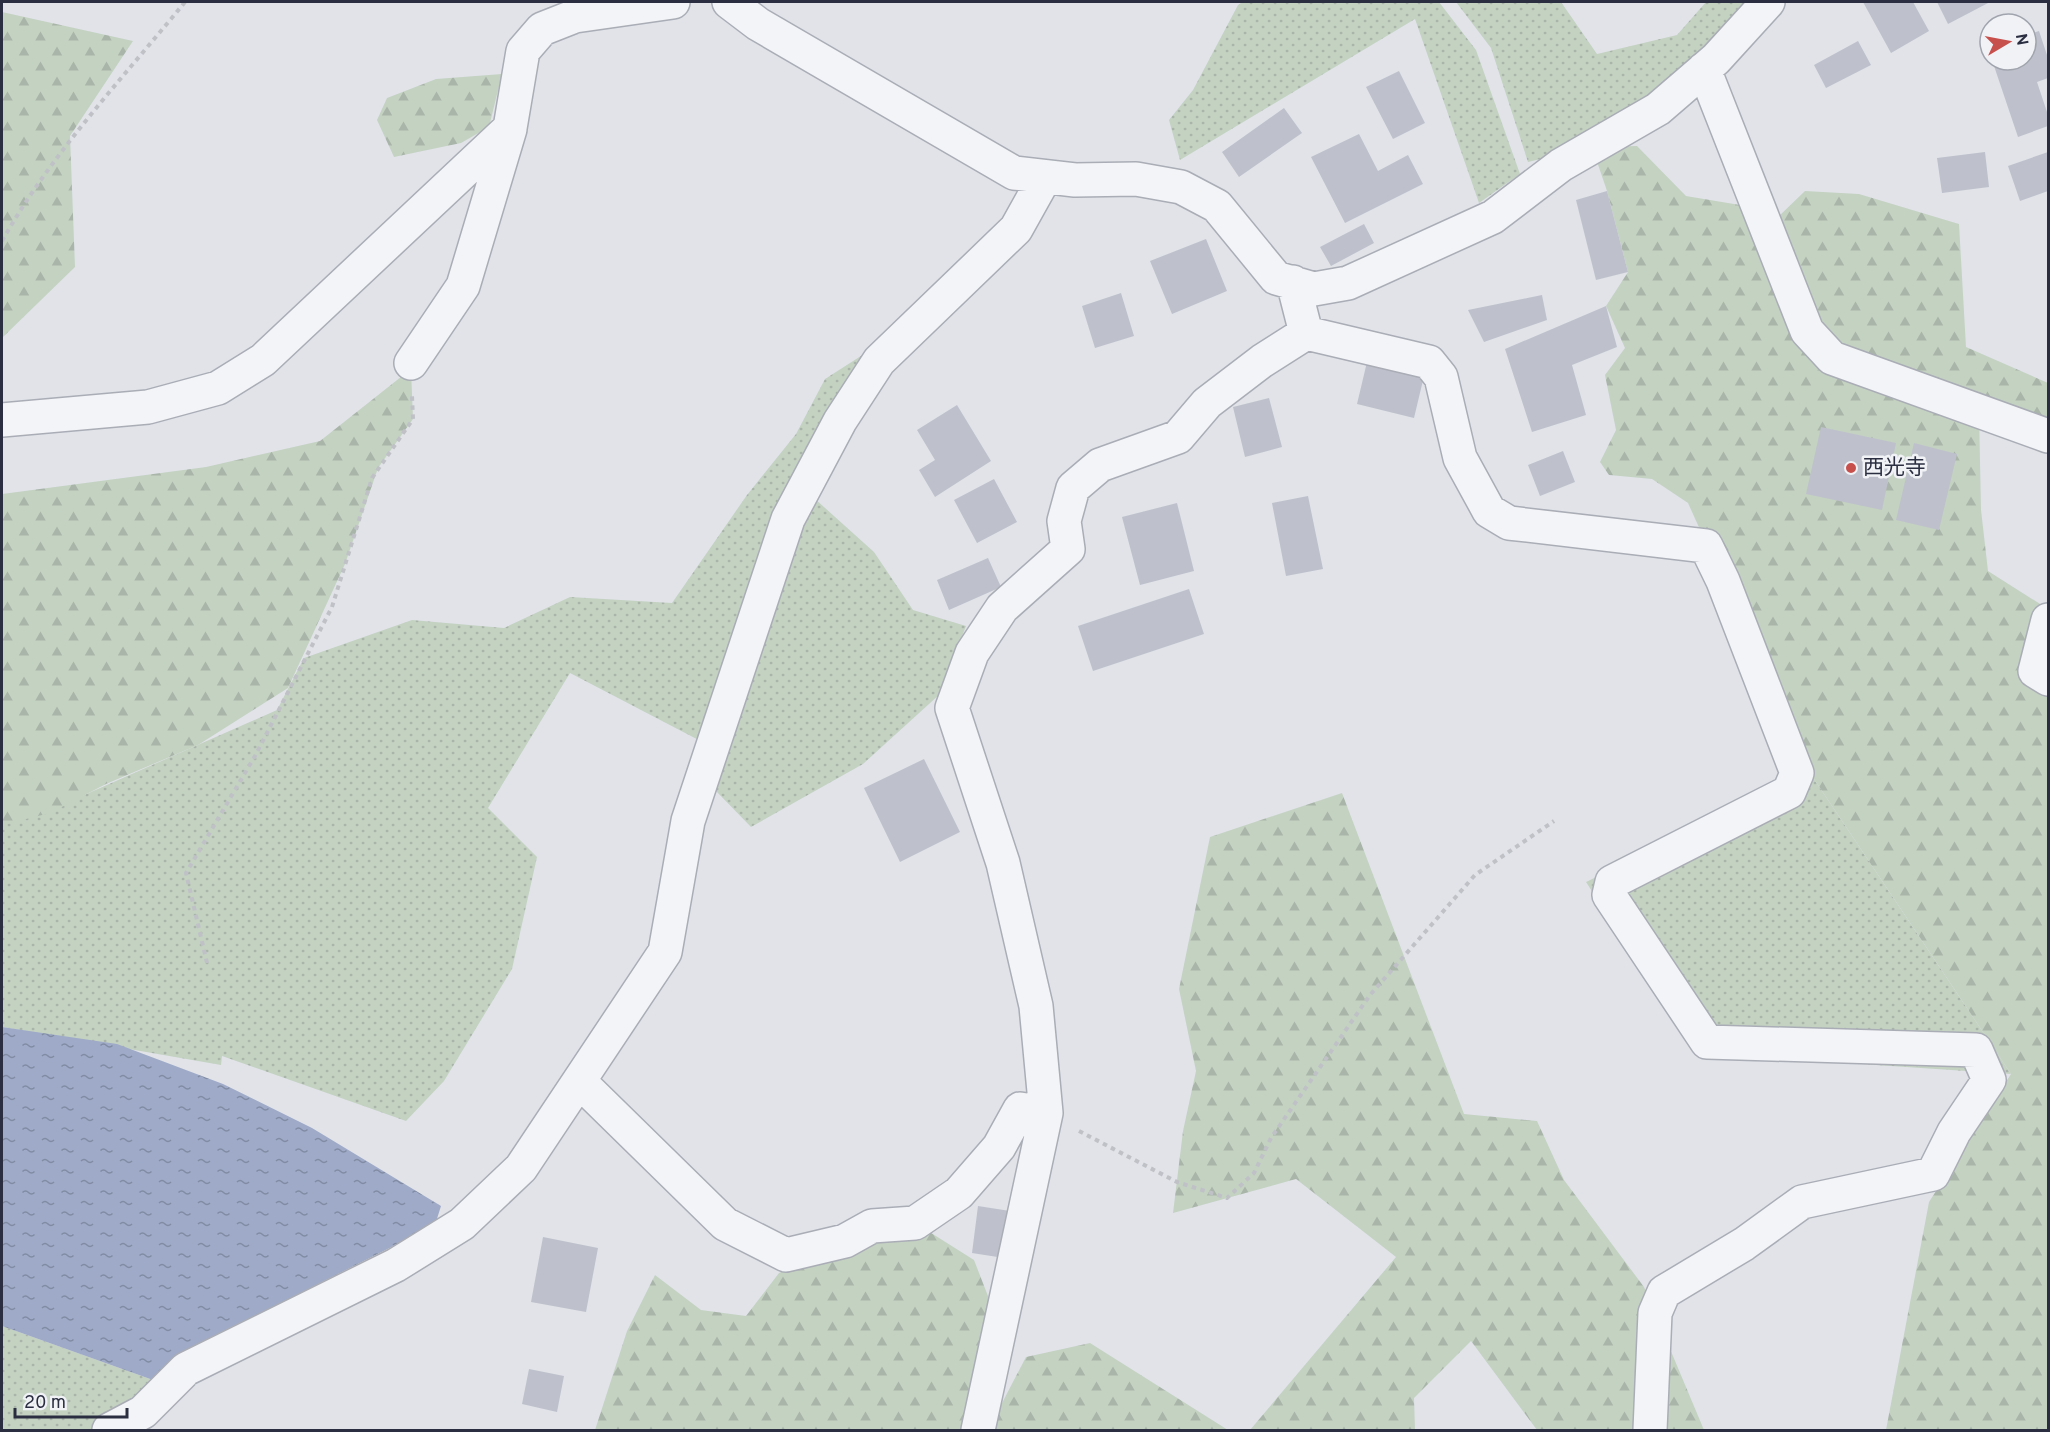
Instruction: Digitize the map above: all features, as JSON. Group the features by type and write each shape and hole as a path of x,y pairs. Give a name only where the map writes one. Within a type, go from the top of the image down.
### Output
{"street":[{"path":"411,363 463,285 510,128 523,51 542,29 575,16 673,2"},
{"path":"729,2 758,24 1014,173 1075,180 1136,179 1181,187 1217,206 1276,278 1314,289 1348,283 1493,217 1561,165 1658,109 1704,69 1768,2"},
{"path":"1704,69 1807,331 1826,352 1832,358 1900,385 2049,436"},
{"path":"2,420 147,407 218,388 263,360 510,128"},
{"path":"109,1431 143,1412 186,1369 396,1265 462,1224 520,1168 665,952 688,821 788,519 840,421 879,361 1016,229 1045,177"},
{"path":"1293,282 1306,333"},
{"path":"955,1431 981,1416 1046,1113 1036,1006 1003,862 952,708 972,653 1002,608 1068,549 1064,521 1073,488 1100,465 1178,437 1207,403 1262,361 1306,333 1429,362 1441,377 1460,458 1489,511 1509,523 1707,546 1723,581 1797,773 1789,792 1612,882 1609,895 1707,1042 1976,1050 1989,1080 1954,1132 1933,1174 1802,1202 1744,1244 1664,1292 1655,1313 1650,1431"},
{"path":"2049,620 2035,671 2049,679"},
{"path":"579,1081 725,1224 786,1255 845,1241 872,1226 915,1223 959,1193 999,1147 1020,1109 1046,1113"}],"path":[{"path":"2,241 20,208 74,136 185,2"},
{"path":"207,963 186,873 255,756 332,607 372,478 413,419 411,363"},
{"path":"1046,1113 1177,1182 1227,1198 1254,1173 1271,1138 1370,995 1475,875 1554,821"}],"green space":[{"path":"1243,2 1439,2 1476,50 1520,174 1479,203 1415,19 1180,160 1169,120 1193,90 1238,5"},
{"path":"1456,2 1561,2 1597,54 1677,35 1706,2 1768,2 1712,63 1553,156 1528,162 1491,48"},
{"path":"2,12 133,41 70,136 75,267 2,338"},
{"path":"502,74 489,127 461,143 394,157 377,120 387,98 436,79"},
{"path":"1637,146 1686,196 1758,208 1775,220 1805,191 1859,194 1959,224 1966,347 2048,383 2048,436 1979,413 1981,510 1988,571 2048,609 2048,1430 1886,1430 1929,1202 2011,1074 1810,773 1688,503 1652,479 1609,475 1600,462 1616,430 1605,375 1625,348 1606,306 1628,272 1607,191 1592,147"},
{"path":"889,338 845,407 712,747 570,673 488,808 537,857 512,969 444,1081 406,1121 222,1056 221,1065 2,1027 2,820 75,799 277,710 304,658 412,620 504,628 570,597 672,603 747,495 796,434 825,379"},
{"path":"411,369 413,419 378,468 345,564 288,688 198,745 106,784 50,813 2,825 2,494 206,467 320,441"},
{"path":"804,489 874,552 913,610 966,626 940,694 863,764 751,827 715,790"},
{"path":"1810,773 2011,1074 1697,1053 1586,882"},
{"path":"1342,793 1464,1114 1537,1121 1564,1180 1644,1287 1704,1430 1537,1430 1471,1341 1414,1398 1415,1430 1250,1430 1396,1257 1296,1179 1173,1213 1183,1131 1196,1071 1179,989 1210,837"},
{"path":"901,1214 974,1260 1000,1327 978,1430 595,1430 627,1331 655,1275 701,1310 746,1316 779,1273"},
{"path":"2,1326 153,1380 103,1430 2,1430"},
{"path":"1090,1343 1228,1430 988,1430 1026,1357"}],"water":[{"path":"2,1027 117,1044 223,1084 312,1128 441,1206 435,1225 257,1315 225,1340 153,1380 2,1326"}],"building":[{"path":"1863,2 1913,2 1929,31 1891,53"},
{"path":"1937,2 1990,2 1948,24"},
{"path":"2038,31 2048,58 2048,78 2037,82 2048,115 2048,126 2018,137 1996,72 2038,72"},
{"path":"1858,41 1871,65 1826,88 1814,65"},
{"path":"1399,71 1425,123 1393,139 1366,87"},
{"path":"1284,108 1302,133 1239,177 1222,152"},
{"path":"1359,134 1378,171 1408,155 1423,184 1345,223 1311,157"},
{"path":"1985,152 1989,187 1942,193 1937,158"},
{"path":"2048,152 2048,191 2020,201 2008,166"},
{"path":"1607,191 1628,272 1596,280 1576,200"},
{"path":"1364,224 1374,243 1331,266 1320,247"},
{"path":"1206,239 1227,291 1172,314 1150,261"},
{"path":"1121,293 1134,336 1095,348 1082,306"},
{"path":"1542,295 1547,320 1484,342 1468,310"},
{"path":"1606,306 1617,347 1572,365 1586,415 1532,432 1505,349"},
{"path":"1367,362 1424,376 1414,418 1357,404"},
{"path":"1269,398 1282,447 1245,457 1233,407"},
{"path":"957,405 991,461 935,497 919,470 935,460 917,430"},
{"name":"西光寺","path":"1821,427 1896,443 1882,510 1806,494"},
{"path":"1914,443 1957,454 1939,530 1896,520"},
{"path":"1563,451 1575,482 1540,496 1528,465"},
{"path":"994,479 1017,522 977,543 954,500"},
{"path":"1308,496 1323,569 1286,576 1272,503"},
{"path":"1177,503 1194,571 1140,585 1122,517"},
{"path":"988,558 1001,587 949,610 937,580"},
{"path":"1189,589 1204,634 1093,671 1078,626"},
{"path":"924,759 960,832 900,862 864,788"},
{"path":"978,1206 1010,1211 1004,1258 972,1253"},
{"path":"543,1237 598,1248 586,1312 531,1302"},
{"path":"529,1369 564,1376 557,1412 522,1404"}],"place":[{"name":"西光寺","path":"1851,468"}]}
